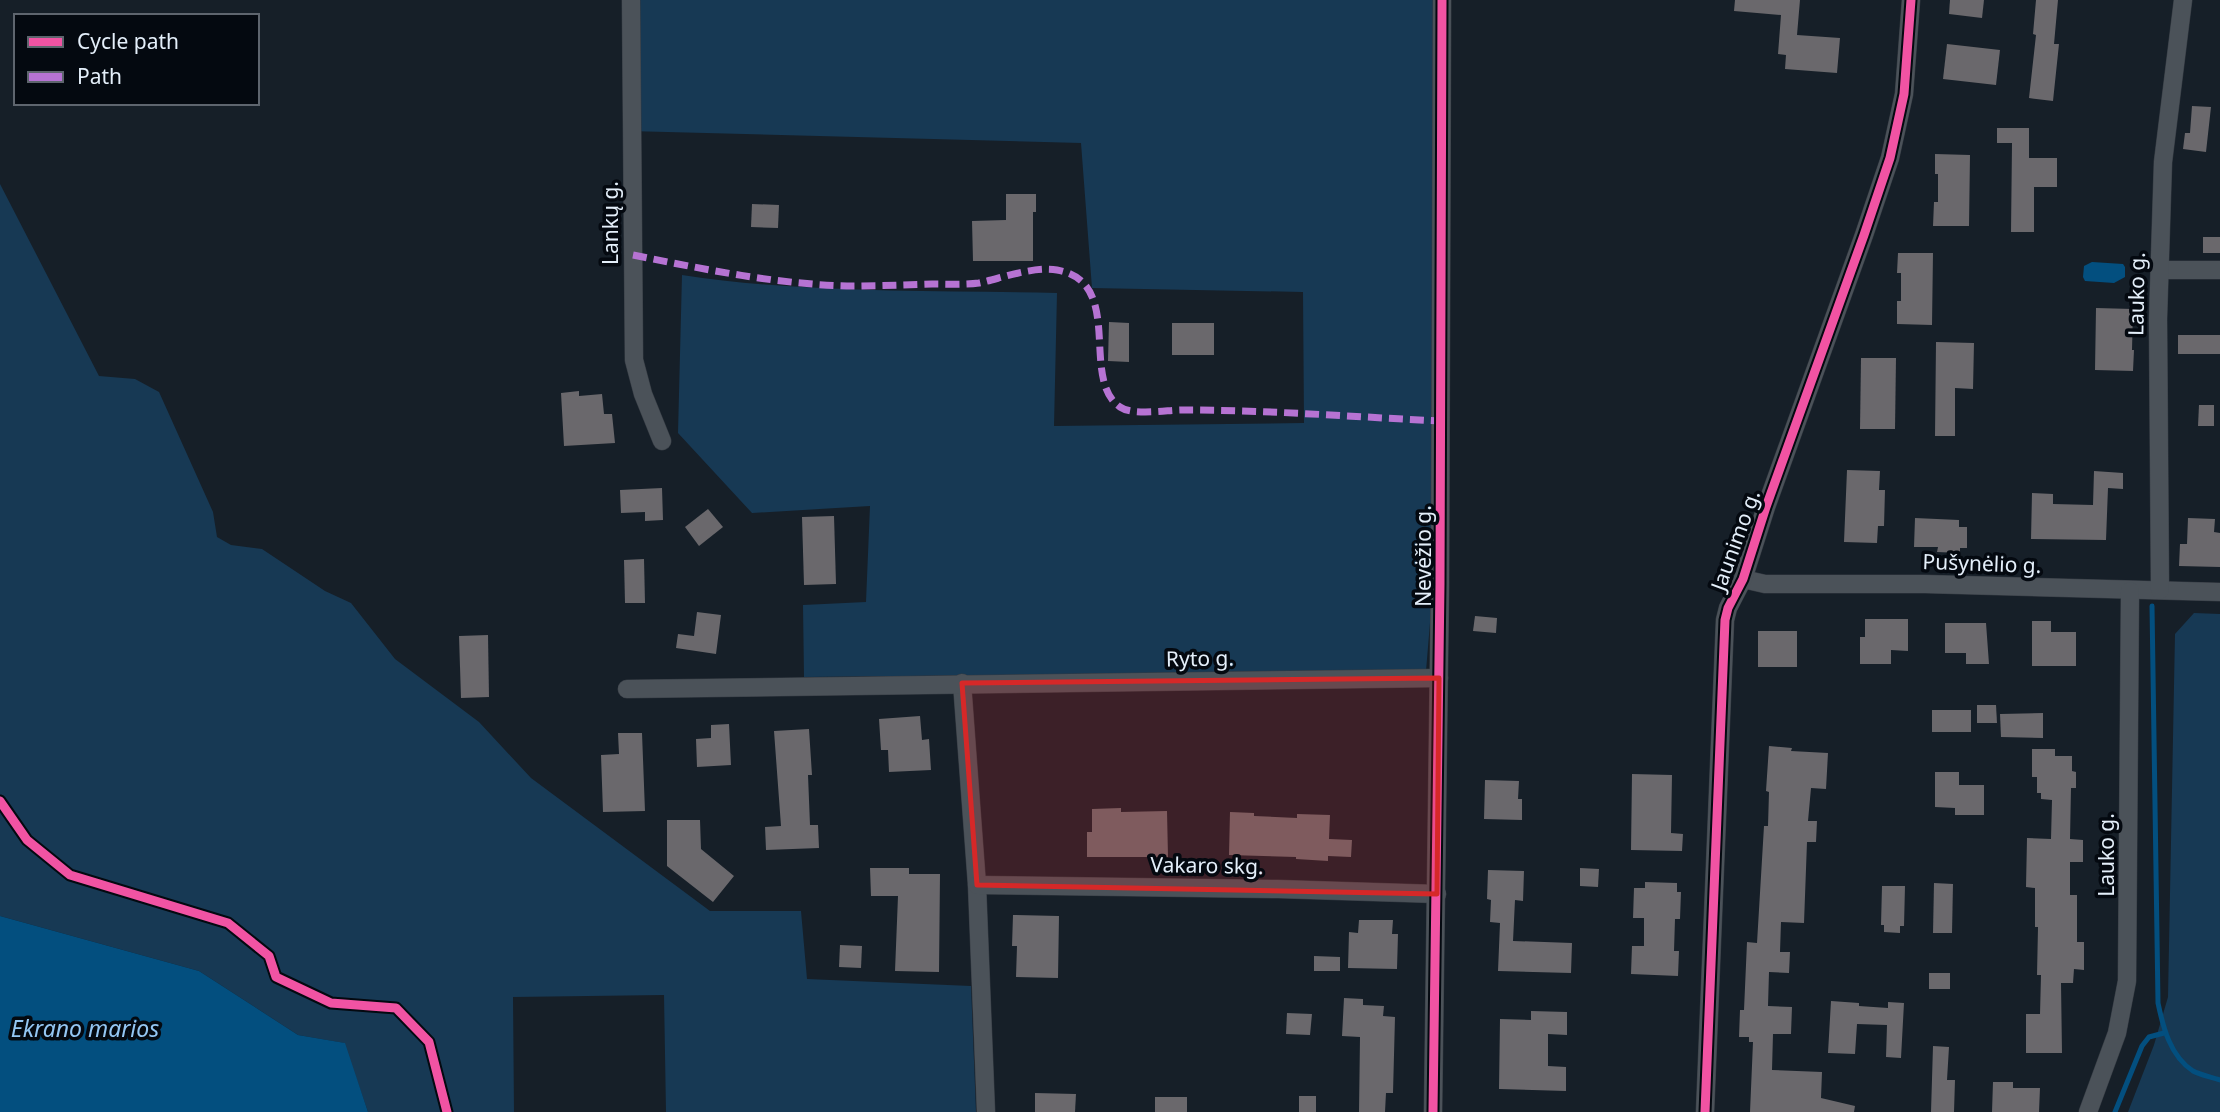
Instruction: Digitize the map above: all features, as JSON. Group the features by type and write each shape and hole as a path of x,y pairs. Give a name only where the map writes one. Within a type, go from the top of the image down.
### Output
{"street":[{"name":"Lankų g.","path":"631,0 634,360 643,394 662,440"},
{"name":"Nevėžio g.","path":"1433,1112 1439,678 1442,0"},
{"name":"Jaunimo g.","path":"1705,1112 1724,635 1728,608 1743,579 1890,158 1904,94 1911,0"},
{"name":"Lauko g.","path":"2160,590 2158,320 2165,136 2183,0"},
{"path":"2160,270 2220,270"},
{"name":"Pušynėlio g.","path":"1743,579 1765,584 1925,584 2220,592"},
{"name":"Lauko g.","path":"2088,1112 2117,1032 2127,981 2130,591"},
{"name":"Ryto g.","path":"627,689 1439,678"},
{"path":"962,683 977,886 986,1112"},
{"name":"Vakaro skg.","path":"977,886 1278,889 1437,894"}],"highlighted area":[{"path":"1439,678 1437,894 977,885 962,683"}],"shaded area":[{"path":"625,0 1442,0 1441,421 1431,429 1433,587 1426,671 804,677 803,605 866,602 870,506 752,513 678,433 682,275 822,288 1057,293 1054,426 1304,423 1303,292 1092,288 1081,143 628,131"},
{"path":"0,184 99,376 135,379 159,392 213,512 217,537 231,545 262,549 325,591 351,603 395,659 479,722 531,778 710,911 801,911 807,979 971,986 976,1112 666,1112 664,995 513,997 514,1112 368,1112 344,1043 298,1035 199,971 0,916"},
{"path":"2194,613 2220,614 2220,1112 2128,1112 2154,1045 2168,997 2175,634"}],"water":[{"path":"2092,262 2123,264 2125,277 2114,283 2085,281 2084,266"},
{"name":"Ekrano marios","path":"0,916 199,971 298,1035 345,1043 368,1112 0,1112"}],"building":[{"path":"1735,0 1800,0 1797,35 1840,38 1837,73 1785,69 1786,55 1778,54 1781,15 1734,11"},
{"path":"1950,0 1984,0 1982,18 1949,14"},
{"path":"2036,0 2058,0 2054,44 2059,44 2053,101 2029,98 2036,35 2033,34"},
{"path":"1947,44 2000,50 1996,85 1943,79"},
{"path":"2192,106 2211,107 2206,152 2183,149 2185,133 2190,133"},
{"path":"1997,128 2029,128 2029,158 2057,158 2057,187 2034,187 2034,232 2011,232 2012,143 1997,143"},
{"path":"1935,154 1970,155 1969,226 1933,226 1934,202 1938,202"},
{"path":"1006,194 1036,194 1036,212 1033,212 1033,261 973,261 972,221 1006,220"},
{"path":"752,204 779,205 778,228 751,227"},
{"path":"2203,237 2220,237 2220,253 2203,253"},
{"path":"1898,253 1933,253 1932,325 1897,324 1897,301 1901,301 1901,273 1897,273"},
{"path":"2096,308 2133,309 2133,371 2095,370"},
{"path":"1109,322 1129,323 1129,362 1108,361"},
{"path":"1172,323 1214,323 1214,355 1172,355"},
{"path":"2178,335 2220,335 2220,354 2178,354"},
{"path":"1936,342 1974,343 1973,389 1955,388 1955,436 1935,436"},
{"path":"1861,358 1896,358 1895,429 1860,429"},
{"path":"579,391 579,396 602,394 604,414 612,414 615,443 564,446 561,393"},
{"path":"2199,405 2214,405 2214,426 2198,426"},
{"path":"1847,470 1880,471 1879,490 1885,490 1884,526 1878,526 1877,543 1844,542"},
{"path":"2094,471 2123,473 2123,489 2108,488 2106,540 2031,539 2032,493 2053,494 2053,504 2093,505"},
{"path":"662,488 663,520 645,521 645,512 621,513 620,490"},
{"path":"708,509 723,527 699,546 685,527"},
{"path":"834,516 836,584 804,585 802,517"},
{"path":"1915,518 1959,520 1959,527 1967,527 1967,548 1960,548 1960,553 1937,552 1938,547 1914,547"},
{"path":"2188,518 2215,519 2214,532 2220,533 2220,567 2179,566 2180,544 2187,544"},
{"path":"644,559 645,603 625,603 624,560"},
{"path":"697,612 721,615 716,654 676,648 678,634 694,636"},
{"path":"1475,616 1497,618 1496,633 1473,631"},
{"path":"1865,619 1908,619 1908,651 1891,650 1891,664 1860,664 1860,637 1865,637"},
{"path":"2032,621 2051,621 2051,632 2076,632 2076,666 2032,666"},
{"path":"1945,623 1986,623 1989,664 1966,664 1966,653 1945,653"},
{"path":"1758,631 1797,631 1797,667 1758,667"},
{"path":"488,635 489,697 461,698 459,636"},
{"path":"1977,705 1996,705 1997,723 1977,723"},
{"path":"1932,710 1971,710 1971,732 1932,732"},
{"path":"2043,713 2043,738 2001,737 2000,714"},
{"path":"920,716 922,740 929,739 931,770 889,772 888,750 881,750 879,719"},
{"path":"729,724 731,765 697,767 696,739 711,738 711,725"},
{"path":"809,729 812,775 808,775 810,825 818,825 819,848 766,850 765,827 781,826 774,731"},
{"path":"618,733 642,733 645,811 603,812 601,755 619,754"},
{"path":"1769,746 1792,748 1791,751 1828,753 1826,789 1811,788 1808,821 1817,821 1816,842 1807,842 1804,923 1781,922 1780,952 1790,952 1789,973 1769,972 1768,1006 1792,1007 1791,1034 1773,1034 1772,1070 1822,1072 1821,1098 1855,1106 1854,1112 1750,1112 1753,1042 1749,1042 1749,1037 1739,1037 1740,1010 1744,1010 1747,942 1757,943 1764,826 1768,826 1769,792 1766,791"},
{"path":"2032,749 2055,749 2055,756 2072,756 2076,788 2071,788 2070,839 2083,840 2083,862 2070,862 2070,895 2077,895 2077,942 2084,942 2084,970 2074,969 2073,983 2061,983 2062,1053 2026,1053 2026,1014 2040,1014 2041,975 2037,975 2038,927 2035,927 2035,888 2026,887 2027,838 2051,839 2052,800 2041,799 2041,793 2037,793 2037,777 2032,777"},
{"path":"1935,772 1959,772 1959,785 1984,785 1984,815 1955,815 1955,808 1935,807"},
{"path":"1632,774 1672,775 1671,833 1683,834 1682,851 1631,850"},
{"path":"1485,780 1519,781 1518,799 1522,799 1522,820 1484,819"},
{"path":"1121,808 1121,812 1167,811 1168,857 1087,857 1087,832 1092,832 1092,809"},
{"path":"1230,812 1297,818 1297,814 1330,815 1329,839 1352,840 1351,857 1328,856 1328,861 1229,855"},
{"path":"667,820 700,820 701,849 734,876 713,902 667,866"},
{"path":"870,868 909,868 909,874 940,874 939,972 895,971 898,896 871,896"},
{"path":"1580,868 1599,869 1598,887 1580,886"},
{"path":"1488,870 1524,871 1523,901 1515,900 1513,941 1572,943 1571,973 1498,971 1500,923 1490,922 1491,900 1487,899"},
{"path":"1645,882 1677,883 1677,892 1681,892 1680,919 1675,919 1674,951 1679,951 1678,976 1631,974 1632,946 1644,946 1644,918 1633,918 1634,888 1645,888"},
{"path":"1934,883 1953,884 1952,933 1933,933"},
{"path":"1882,886 1905,886 1904,926 1900,926 1900,933 1884,932 1884,925 1881,925"},
{"path":"1013,915 1059,916 1058,978 1016,977 1017,946 1012,946"},
{"path":"1359,920 1393,920 1392,934 1398,934 1397,969 1348,968 1349,932 1358,933"},
{"path":"840,945 862,946 861,968 839,967"},
{"path":"1314,956 1340,957 1340,971 1314,971"},
{"path":"1929,973 1950,973 1950,989 1929,989"},
{"path":"1344,998 1363,999 1363,1005 1384,1006 1383,1016 1395,1017 1393,1093 1386,1093 1385,1112 1359,1112 1360,1037 1342,1036"},
{"path":"1831,1001 1888,1008 1888,1002 1904,1003 1901,1058 1886,1057 1887,1025 1857,1024 1855,1054 1828,1053"},
{"path":"1531,1011 1567,1012 1567,1035 1548,1034 1548,1066 1566,1067 1566,1091 1499,1089 1500,1019 1531,1020"},
{"path":"1287,1013 1312,1014 1310,1035 1286,1034"},
{"path":"1933,1046 1949,1047 1947,1080 1955,1080 1954,1112 1931,1112"},
{"path":"1993,1082 2013,1082 2013,1088 2040,1088 2039,1112 1992,1112"},
{"path":"1035,1093 1076,1094 1075,1112 1035,1112"},
{"path":"1299,1096 1316,1096 1316,1112 1299,1112"},
{"path":"1155,1097 1187,1097 1187,1112 1155,1112"}],"waterway":[{"path":"2152,606 2158,1003 2165,1031 2173,1049 2185,1065 2199,1074 2220,1080"},
{"path":"2115,1112 2142,1046 2149,1037 2164,1033"}],"marked path":[{"path":"633,255 766,279 847,286 973,284 1028,271 1057,270 1078,278 1090,293 1096,311 1100,355 1108,394 1126,410 1248,411 1441,421"}],"cycle path":[{"path":"1433,1112 1440,584 1442,0"},
{"path":"1705,1112 1725,620 1743,579 1890,158 1904,94 1911,0"},
{"path":"0,801 27,840 70,875 228,923 269,956 276,977 331,1003 396,1008 429,1042 447,1112"}]}
